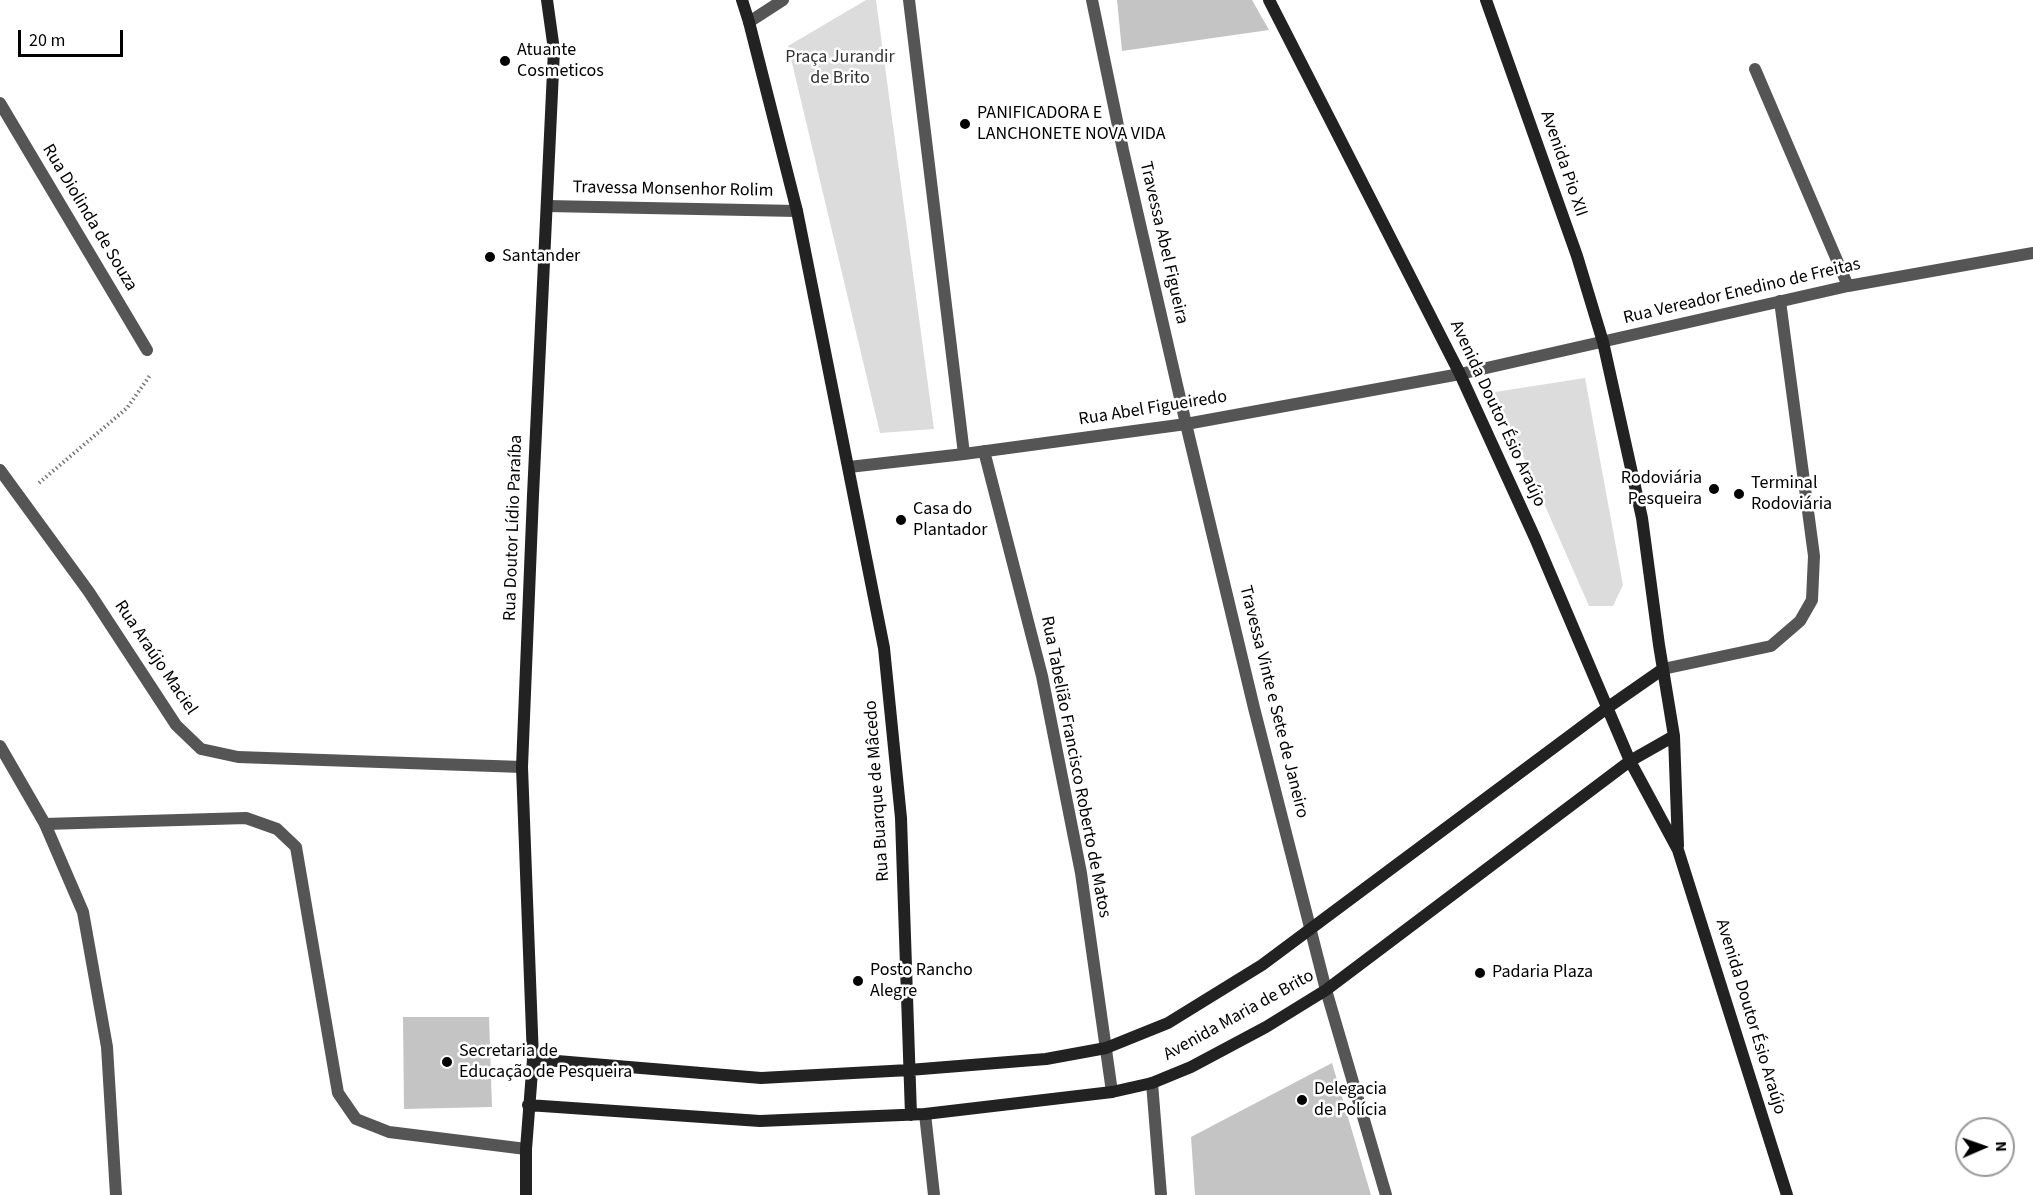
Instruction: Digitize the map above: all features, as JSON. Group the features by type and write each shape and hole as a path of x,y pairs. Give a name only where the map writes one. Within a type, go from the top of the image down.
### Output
{"main road":[{"name":"Rua Doutor Lídio Paraíba","path":"526,1195 528,1105 533,1059 522,767 554,50 547,0"},
{"path":"742,0 797,211 849,467"},
{"name":"Avenida Doutor Ésio Araújo","path":"1269,0 1460,375 1535,538 1630,761 1678,850 1787,1195"},
{"name":"Avenida Pio XII","path":"1486,0 1577,256 1603,342"},
{"name":"Avenida Doutor Ésio Araújo","path":"1603,342 1642,518 1674,736 1678,850"},
{"name":"Rua Buarque de Mâcedo","path":"849,467 884,648 897,773 901,818 911,1115"},
{"name":"Avenida Maria de Brito","path":"533,1059 761,1078 909,1070 1046,1059 1106,1048 1168,1023 1262,965 1607,708 1663,669"},
{"name":"Avenida Maria de Brito","path":"528,1105 760,1121 926,1114 1112,1092 1152,1083 1191,1068 1266,1027 1326,990 1630,761 1674,736"}],"street":[{"path":"749,22 783,0"},
{"path":"909,0 964,454"},
{"name":"Travessa Abel Figueira","path":"1092,0 1123,150 1186,423"},
{"path":"1755,69 1848,286"},
{"name":"Rua Diolinda de Souza","path":"0,103 147,350"},
{"name":"Travessa Monsenhor Rolim","path":"547,206 797,211"},
{"name":"Rua Vereador Enedino de Freitas","path":"1460,375 1848,286 2033,253"},
{"path":"1663,669 1771,646 1800,621 1812,600 1814,556 1780,301"},
{"name":"Rua Abel Figueiredo","path":"849,467 984,452 1186,423 1460,375"},
{"name":"Travessa Vinte e Sete de Janeiro","path":"1186,423 1254,708 1326,990 1386,1195"},
{"name":"Rua Tabelião Francisco Roberto de Matos","path":"984,452 1042,676 1081,873 1112,1092"},
{"name":"Rua Araújo Maciel","path":"0,470 89,592 176,725 201,749 238,757 522,767"},
{"path":"0,746 45,824 83,912 107,1047 116,1195"},
{"path":"45,824 246,818 278,829 296,847 338,1093 356,1119 389,1132 526,1149"},
{"path":"1152,1083 1161,1195"},
{"path":"926,1114 934,1195"}],"path":[{"path":"22,498 127,408 152,373 147,350"}],"green space":[{"name":"Praça Jurandir de Brito","path":"866,0 876,0 934,429 880,433 788,46"},
{"path":"1585,378 1623,585 1613,606 1589,606 1495,392"}],"building":[{"path":"1117,0 1252,0 1269,30 1122,51"},
{"name":"Secretaria de Educação de Pesqueira","path":"403,1017 489,1017 492,1107 404,1109"},
{"name":"Delegacia de Polícia","path":"1332,1063 1371,1195 1195,1195 1191,1137"}],"place":[{"name":"Atuante Cosmeticos","path":"505,61"},
{"name":"PANIFICADORA E LANCHONETE NOVA VIDA","path":"965,124"},
{"name":"Santander","path":"490,257"},
{"name":"Rodoviária Pesqueira","path":"1714,489"},
{"name":"Terminal Rodoviária","path":"1739,494"},
{"name":"Casa do Plantador","path":"901,520"},
{"name":"Padaria Plaza","path":"1480,973"},
{"name":"Posto Rancho Alegre","path":"858,981"},
{"name":"Secretaria de Educação de Pesqueira","path":"447,1062"},
{"name":"Delegacia de Polícia","path":"1302,1100"}]}
